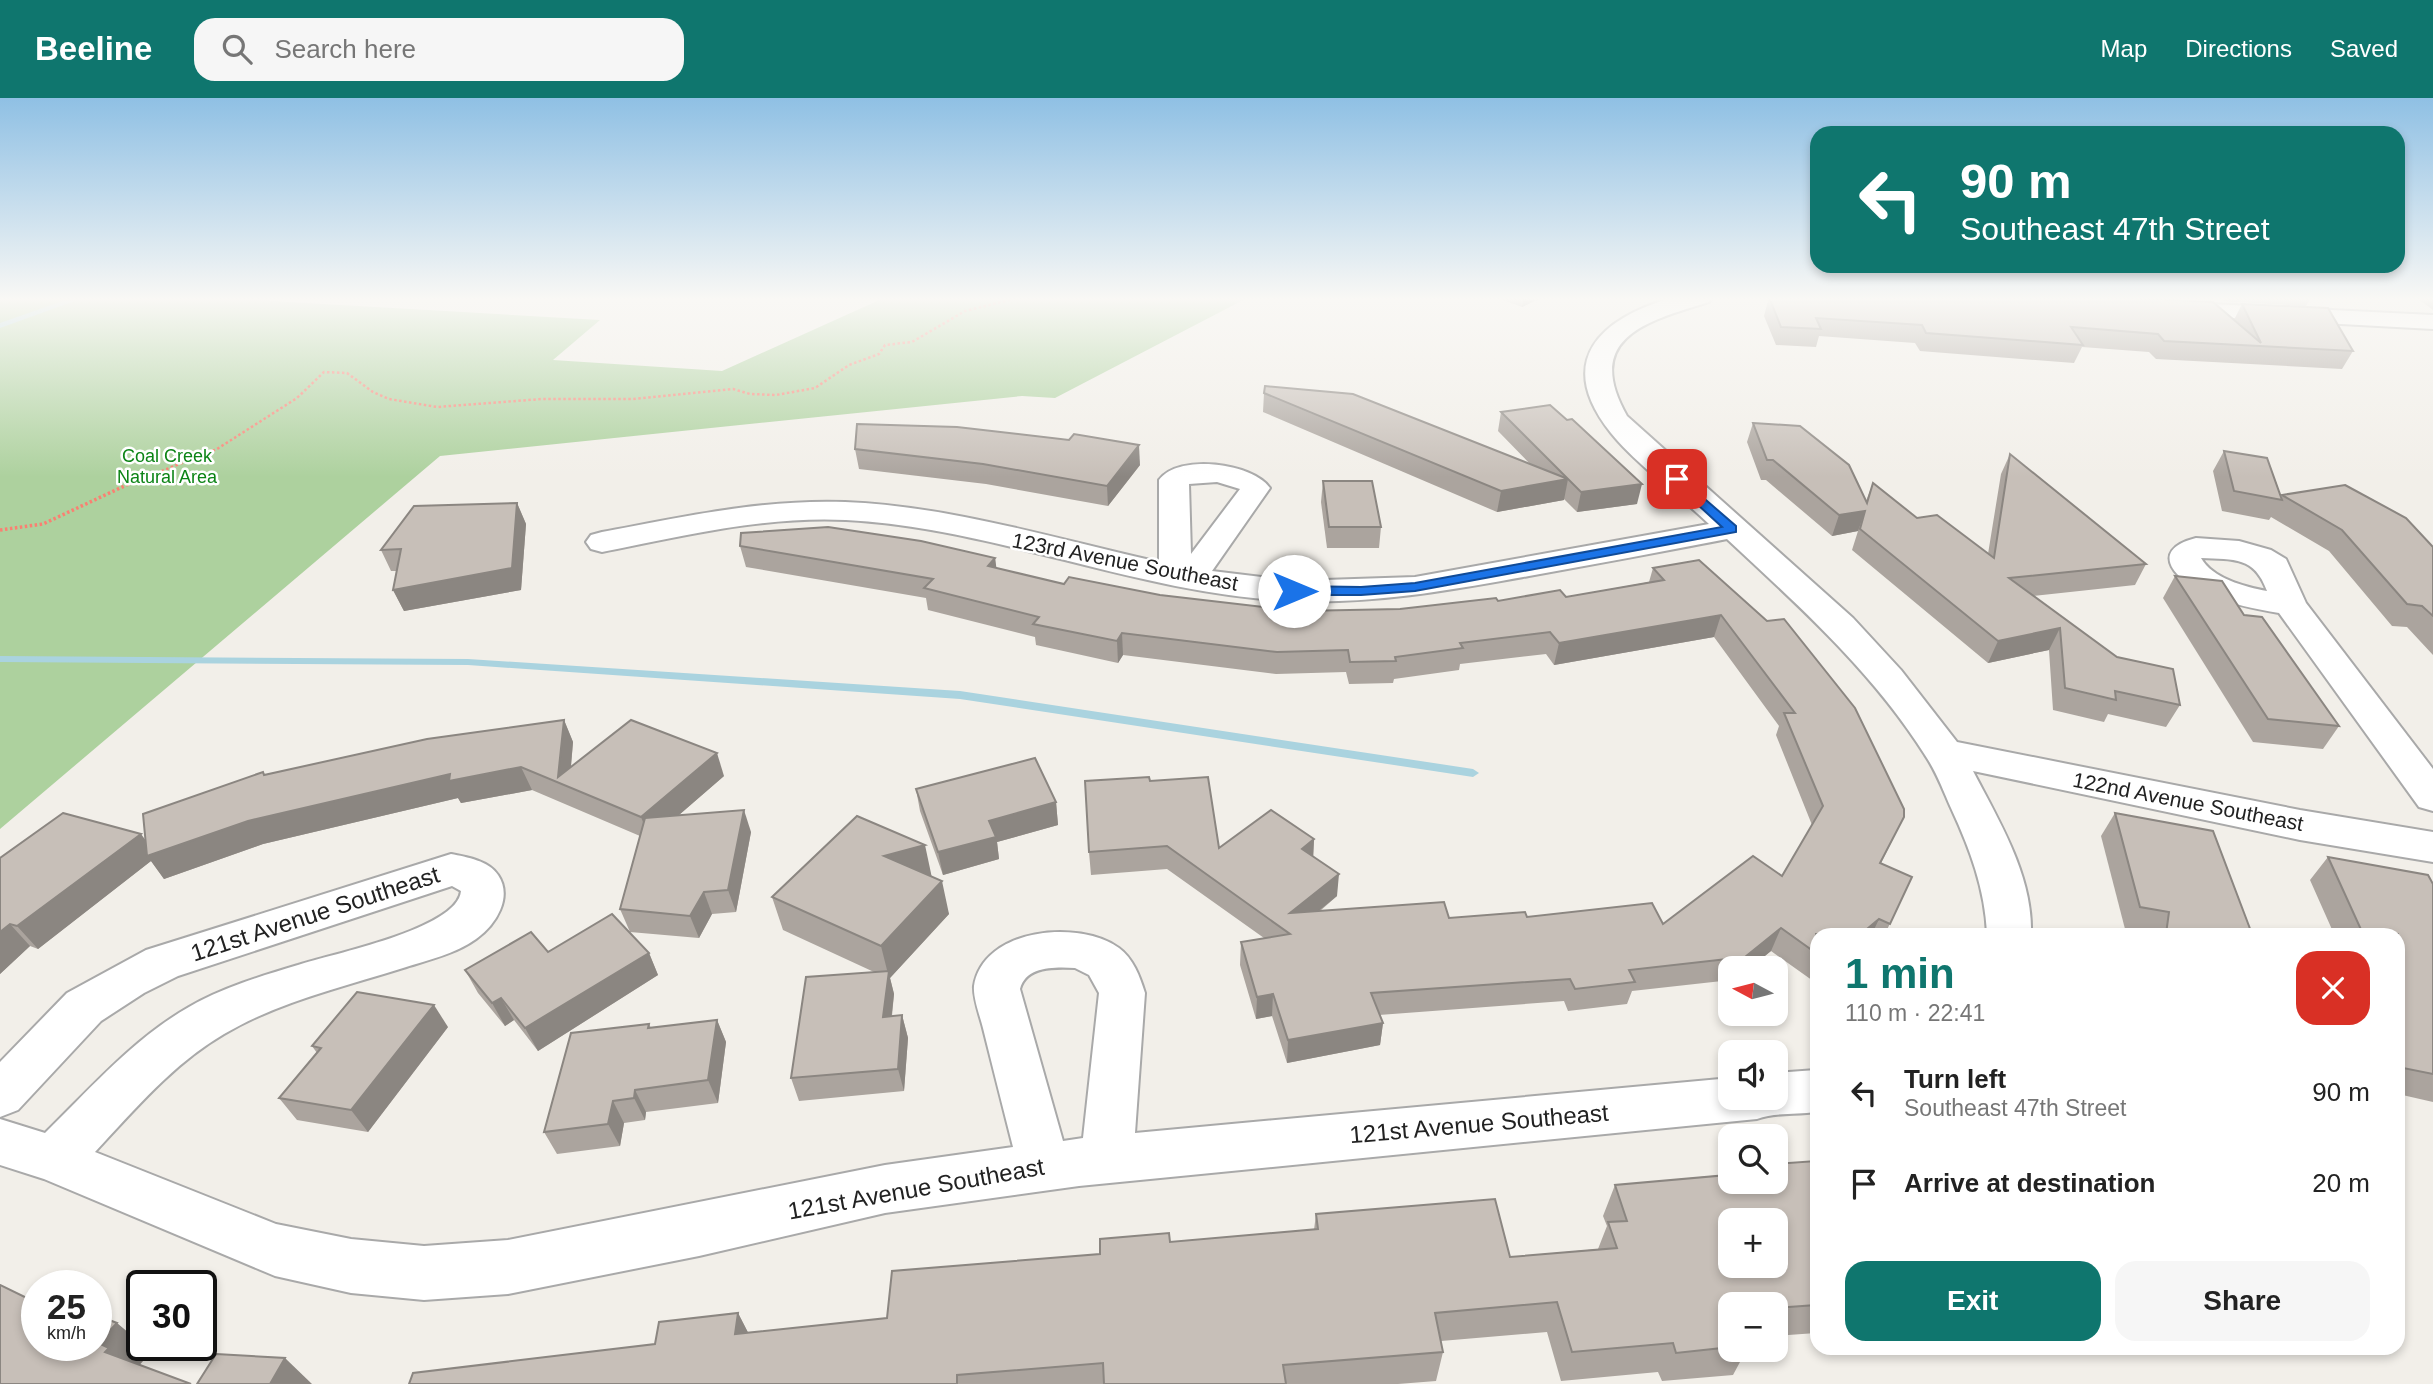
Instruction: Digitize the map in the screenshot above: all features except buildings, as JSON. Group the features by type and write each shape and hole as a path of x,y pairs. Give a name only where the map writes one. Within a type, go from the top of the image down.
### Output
{"street":[{"path":"1602,357 1598,383 1605,406 1622,429 1841,625 1888,678 1944,752 1993,852 2010,912 2009,928"},
{"name":"123rd Avenue Southeast","path":"602,542 748,514 845,511 933,521 1183,577 1294,591 1361,591 1415,587 1732,529"},
{"path":"2290,605 2433,796"},
{"name":"122nd Avenue Southeast","path":"1944,752 2300,825 2433,847"},
{"name":"121st Avenue Southeast","path":"0,1095 84,1007 162,963 451,870 464,872 481,883 484,893 481,905 472,918 440,938 269,993 230,1008 201,1025 159,1055 54,1159"},
{"path":"1044,1167 997,989 1004,968 1016,959 1031,954 1076,948 1102,958 1119,979 1122,993 1107,1160"},
{"path":"1788,1094 1810,1092"},
{"name":"121st Avenue Southeast","path":"0,1142 54,1159 275,1250 351,1266 424,1273 508,1267 699,1230 885,1189 1044,1167 1718,1101"}],"path":[{"path":"0,530 43,524 141,478 217,449 297,398 324,372 346,373 373,392 389,398 437,407 542,399 633,399 733,389 776,396 815,388 849,365 871,357"}],"green space":[{"name":"Coal Creek Natural Area","path":"0,357 557,357 553,360 722,371 753,357 1134,357 1055,398 1022,396 440,456 0,829"}],"waterway":[{"path":"0,659 468,662 960,695 1473,773"}],"route":[{"path":"1294,591 1361,591 1415,587 1732,529 1677,479"}]}
